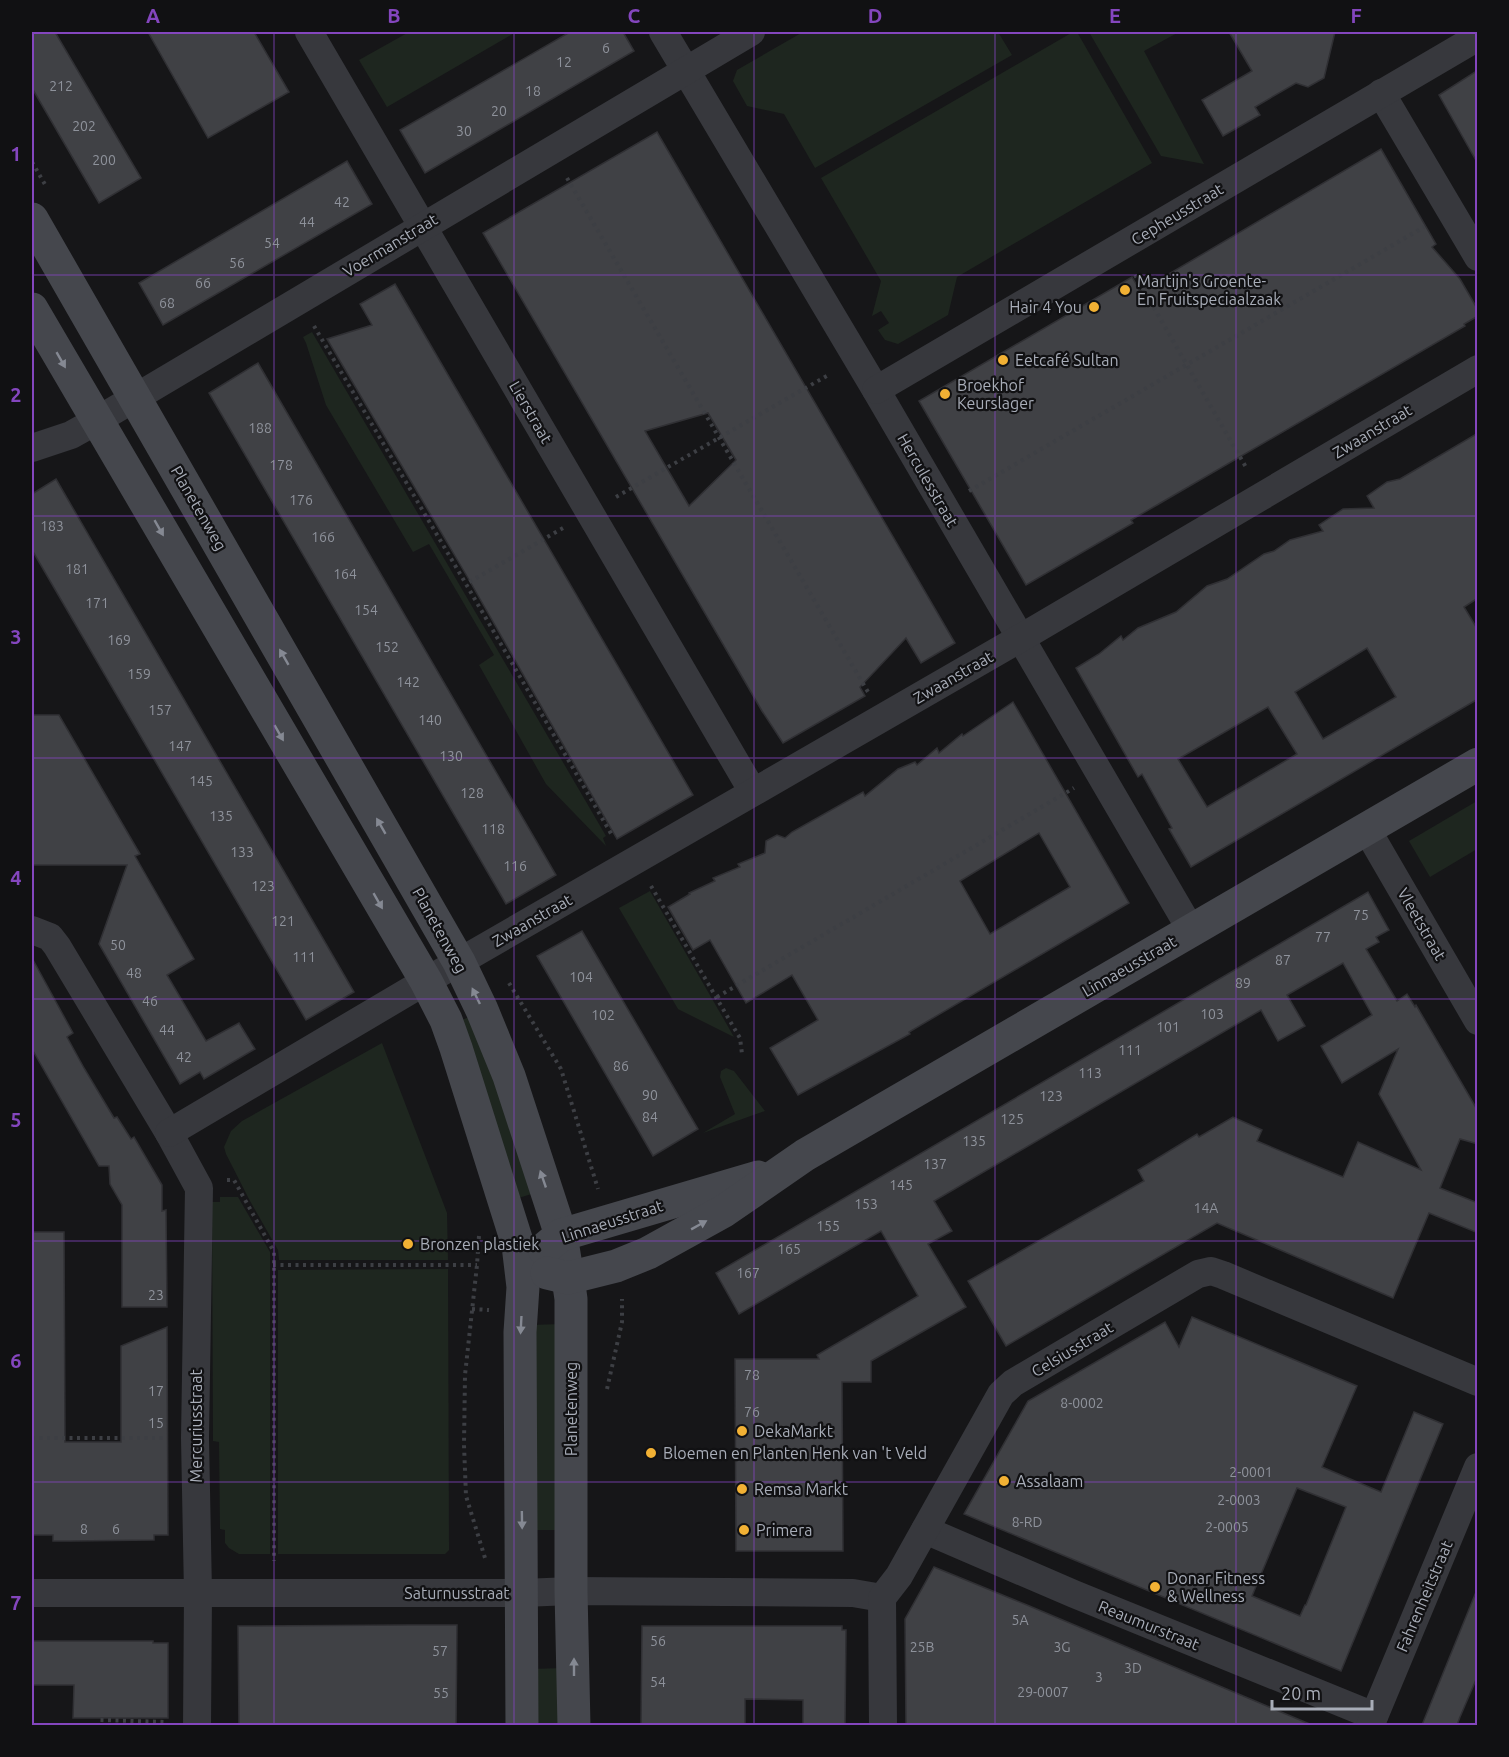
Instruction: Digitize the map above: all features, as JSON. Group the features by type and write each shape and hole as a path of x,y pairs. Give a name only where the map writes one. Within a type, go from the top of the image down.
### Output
{"main road":[{"name":"Planetenweg","path":"32,219 459,962 509,1076 561,1235 568,1278 571,1311 574,1725"},
{"path":"32,309 426,981 446,1020 456,1048 512,1222 522,1267 522,1725"},
{"name":"Linnaeusstraat","path":"522,1267 568,1278 616,1266 648,1253 724,1211 805,1155 1478,764"},
{"name":"Linnaeusstraat","path":"522,1267 561,1235 781,1170"}],"street":[{"name":"Lierstraat","path":"309,32 753,792"},
{"name":"Herculesstraat","path":"663,32 876,390 1019,639 1191,930"},
{"name":"Voermanstraat","path":"32,448 71,435 96,421 751,32"},
{"name":"Cepheusstraat","path":"876,390 1478,37"},
{"path":"1381,93 1478,257"},
{"name":"Zwaanstraat","path":"426,981 1019,639 1478,369"},
{"name":"Vleetstraat","path":"1366,828 1478,1021"},
{"name":"Mercuriusstraat","path":"32,930 50,937 57,946 169,1133 199,1188 195,1438 198,1593 197,1724"},
{"path":"169,1133 426,981"},
{"name":"Celsiusstraat","path":"882,1598 900,1576 1001,1394 1014,1383 1198,1274 1211,1271 1223,1275 1478,1382"},
{"name":"Fahrenheitstraat","path":"1372,1721 1478,1467"},
{"name":"Reaumurstraat","path":"925,1530 1372,1721"},
{"name":"Saturnusstraat","path":"32,1593 523,1593 572,1591 853,1593 882,1598"},
{"path":"882,1598 882,1725"}],"path":[{"path":"552,151 883,717"},
{"path":"943,506 1451,212"},
{"path":"1120,248 1263,495"},
{"path":"298,299 632,862 717,998 740,1038 742,1054"},
{"path":"466,584 857,358"},
{"path":"717,998 1100,773"},
{"path":"194,1179 234,1180 274,1252 274,1593"},
{"path":"273,1264 477,1265"},
{"path":"32,1438 195,1438"},
{"path":"99,1725 99,1720 197,1724"}],"shaded area":[{"path":"409,32 516,32 387,107 359,60"},
{"path":"803,32 998,32 1012,55 815,168 784,114 747,106 733,81 737,70"},
{"path":"1073,32 1077,32 1152,163 957,277 948,315 898,344 885,340 878,330 889,323 881,311 872,316 881,281 821,178"},
{"path":"1089,32 1179,32 1144,51 1204,164 1161,156"},
{"path":"312,332 606,836 603,838 606,846 546,784 479,665 494,655 429,544 413,552 326,405 303,337"},
{"path":"1477,801 1477,849 1430,877 1409,841"},
{"path":"650,891 734,1037 678,1009 619,908"},
{"path":"474,1015 535,1193 515,1199 457,1022"},
{"path":"382,1043 447,1213 448,1260 279,1260 278,1250 226,1154 224,1147 231,1131 242,1121"},
{"path":"726,1068 734,1071 765,1111 703,1133 735,1114 720,1077 721,1071"},
{"path":"220,1197 238,1197 270,1252 270,1554 239,1554 225,1543 225,1530 220,1529 219,1442 213,1441 212,1202 220,1202"},
{"path":"448,1269 449,1550 445,1554 278,1554 278,1270"},
{"path":"562,1324 564,1530 530,1530 530,1325"},
{"path":"565,1668 565,1725 530,1725 530,1669"}],"building":[{"path":"32,32 55,32 141,178 99,203 32,88"},
{"path":"148,32 254,32 289,92 208,138"},
{"path":"570,32 623,32 634,51 425,173 400,130"},
{"path":"1229,32 1335,32 1324,78 1308,87 1296,83 1255,107 1260,115 1223,136 1202,100 1252,71"},
{"path":"1478,70 1478,164 1439,95"},
{"path":"657,132 955,643 921,663 906,638 860,687 865,696 783,743 762,711 483,233","holes":["708,413 736,460 689,506 645,431"]},
{"path":"1381,149 1436,244 1432,247 1460,279 1478,310 1478,316 1464,324 1465,326 1131,520 1133,523 1026,585 919,401 1132,277 1140,291"},
{"path":"347,161 372,204 163,325 139,283"},
{"path":"395,284 693,795 617,839 468,578 327,339 372,325 360,304"},
{"path":"258,363 556,875 506,904 209,393"},
{"path":"1478,433 1478,598 1464,607 1478,630 1478,699 1191,867 1142,774 1138,777 1076,668 1099,654 1121,636 1123,640 1138,628 1176,612 1207,586 1227,579 1264,554 1274,551 1290,540 1323,531 1319,525 1343,509 1374,508 1367,496 1387,482 1400,479","holes":["1367,648 1396,697 1323,739 1295,692","1268,707 1297,754 1207,807 1178,759"]},
{"path":"56,479 354,992 306,1020 32,550 32,494"},
{"path":"1013,702 1129,903 909,1032 910,1034 798,1095 770,1048 818,1020 792,975 746,1003 710,940 693,950 668,907 689,893 715,881 713,878 740,867 738,864 765,853 766,841 777,835 785,838 863,792 865,796 898,769 915,762 917,765 937,748 939,753 962,734 963,736","holes":["1039,833 1070,887 990,934 960,881"]},
{"path":"32,715 59,715 140,854 135,856 194,959 167,975 206,1041 239,1023 255,1049 204,1079 200,1072 180,1084 99,944 127,865 32,865"},
{"path":"1368,892 1389,930 1376,937 1379,942 1366,949 1397,1001 1407,994 1415,1007 1416,1005 1478,1111 1478,1144 1460,1139 1440,1188 1478,1203 1478,1233 1429,1213 1393,1298 1217,1223 1006,1346 968,1281 1144,1181 1138,1170 1197,1134 1199,1137 1233,1117 1262,1130 1257,1141 1343,1177 1358,1142 1421,1170 1379,1094 1398,1049 1342,1083 1321,1046 1372,1015 1343,963 1287,995 1305,1026 1278,1041 1261,1010 934,1201 952,1231 928,1244 966,1307 871,1361 871,1382 842,1382 843,1551 736,1551 735,1359 819,1359 817,1355 918,1296 881,1231 739,1314 716,1273"},
{"path":"582,931 698,1129 653,1156 537,956"},
{"path":"32,958 73,1033 67,1037 84,1068 114,1118 117,1117 131,1139 134,1137 162,1185 162,1211 166,1210 167,1307 122,1307 122,1205 110,1184 109,1166 99,1166 32,1049"},
{"path":"32,1232 64,1232 65,1442 121,1442 121,1346 167,1327 168,1535 154,1535 154,1540 53,1541 53,1535 32,1535"},
{"path":"1192,1317 1357,1386 1322,1467 1381,1492 1414,1412 1443,1424 1341,1671 964,1514 1028,1401 1165,1322 1179,1347","holes":["1297,1488 1346,1507 1300,1616 1252,1596"]},
{"path":"934,1567 1312,1725 906,1725 905,1619"},
{"path":"1476,1592 1478,1675 1457,1725 1422,1725"},
{"path":"457,1625 456,1725 239,1725 238,1626"},
{"path":"642,1626 842,1626 842,1630 846,1630 845,1725 803,1725 803,1700 745,1699 745,1725 641,1725"},
{"path":"32,1641 168,1643 168,1718 73,1718 74,1685 32,1685"}],"place":[{"name":"Martijn's Groente- En Fruitspeciaalzaak","path":"1125,290"},
{"name":"Hair 4 You","path":"1094,307"},
{"name":"Eetcafé Sultan","path":"1003,360"},
{"name":"Broekhof Keurslager","path":"945,394"},
{"name":"Bronzen plastiek","path":"408,1244"},
{"name":"DekaMarkt","path":"742,1431"},
{"name":"Bloemen en Planten Henk van 't Veld","path":"651,1453"},
{"name":"Assalaam","path":"1004,1481"},
{"name":"Remsa Markt","path":"742,1489"},
{"name":"Primera","path":"744,1530"},
{"name":"Donar Fitness & Wellness","path":"1155,1587"}]}
